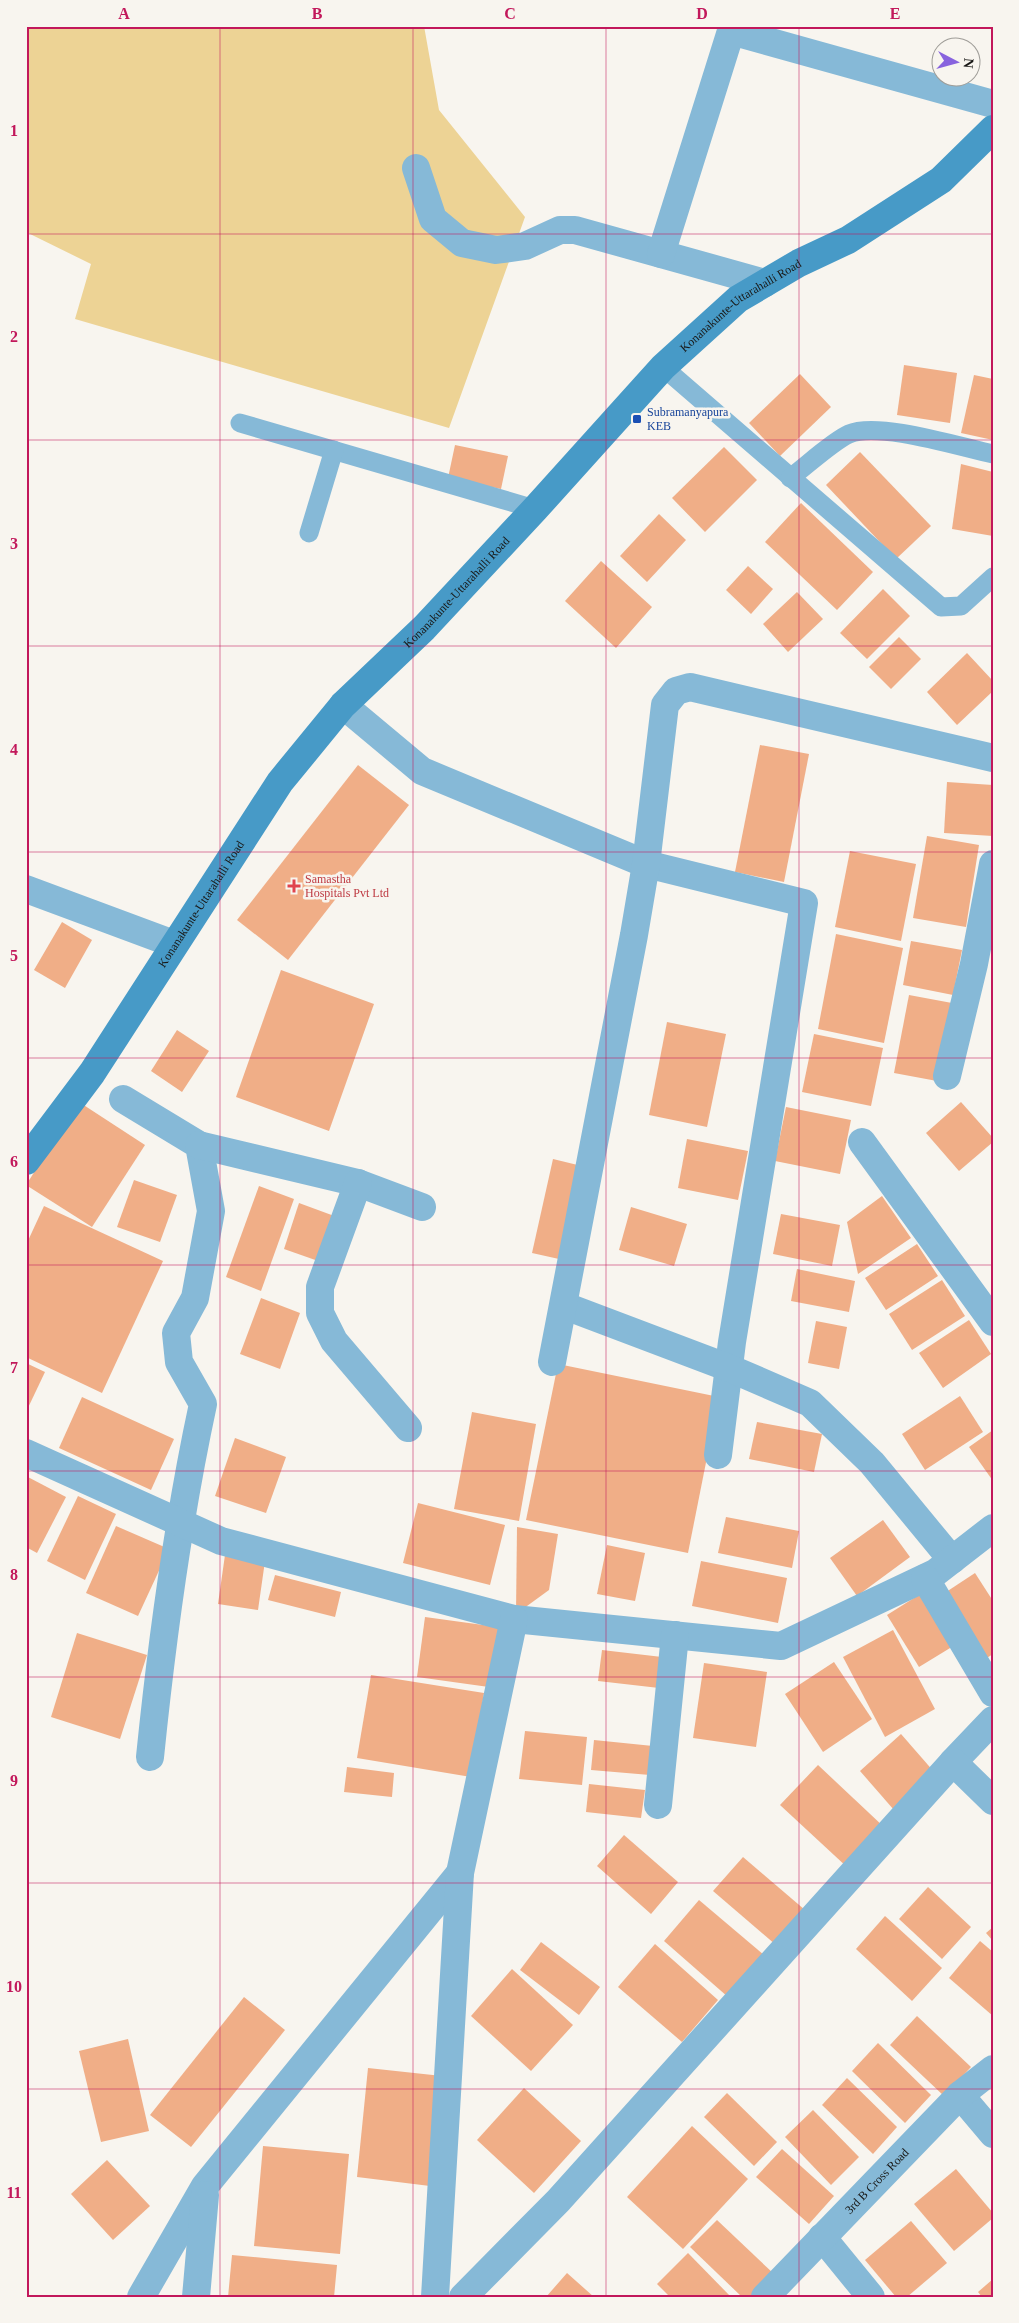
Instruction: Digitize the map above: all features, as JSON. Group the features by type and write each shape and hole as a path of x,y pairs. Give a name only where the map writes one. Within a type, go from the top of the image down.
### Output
{"main road":[{"name":"Konanakunte-Uttarahalli Road","path":"26,1161 92,1073 280,782 343,706 424,628 663,367 738,299 799,263 848,240 941,180 993,129"}],"street":[{"path":"660,254 731,31 993,104"},
{"path":"416,168 433,219 462,243 496,250 525,246 560,230 575,230 765,283"},
{"path":"552,1362 565,1306 646,864 665,705 676,691 690,686 993,758"},
{"path":"343,706 422,771 646,864 804,904 728,1368 718,1455"},
{"path":"947,1076 983,967 993,864"},
{"path":"26,889 174,944"},
{"path":"123,1099 199,1145 358,1183 422,1207"},
{"path":"862,1142 993,1322"},
{"path":"150,1757 158,1678 181,1523 191,1457 203,1404 179,1362 176,1333 195,1298 211,1211 199,1145"},
{"path":"358,1183 320,1287 320,1313 334,1341 408,1428"},
{"path":"565,1306 728,1368 810,1403 872,1464 952,1560"},
{"path":"26,1453 221,1541 514,1619 781,1646 925,1578 993,1528"},
{"path":"925,1578 993,1693"},
{"path":"435,2297 460,1872 514,1619"},
{"path":"658,1805 675,1635"},
{"path":"464,2297 558,2202 953,1762 993,1720"},
{"path":"953,1762 993,1801"},
{"path":"141,2297 206,2186 460,1872"},
{"name":"3rd B Cross Road","path":"765,2297 960,2095 993,2069"},
{"path":"960,2095 993,2134"},
{"path":"196,2297 206,2186"},
{"path":"822,2237 871,2297"}],"lane":[{"path":"663,367 941,607 961,606 993,577"},
{"path":"240,423 535,509"},
{"path":"790,478 848,434 863,431 883,430 993,454"},
{"path":"309,533 334,450"}],"shaded area":[{"path":"26,26 424,26 439,110 525,217 449,428 75,319 91,264 26,232"}],"building":[{"path":"904,365 957,373 950,423 897,415"},
{"path":"800,374 831,407 780,456 749,423"},
{"path":"974,375 993,379 993,440 961,433"},
{"path":"455,445 508,456 501,489 448,478"},
{"path":"724,447 757,480 705,532 672,498"},
{"path":"860,452 931,526 896,559 826,485"},
{"path":"961,464 993,472 993,536 952,529"},
{"path":"801,503 873,572 837,610 765,542"},
{"path":"659,514 686,540 647,582 620,556"},
{"path":"601,561 652,607 616,648 565,601"},
{"path":"748,566 773,589 751,614 726,590"},
{"path":"883,589 910,616 867,659 840,633"},
{"path":"797,592 823,619 788,652 763,624"},
{"path":"899,637 921,659 891,689 869,667"},
{"path":"967,653 993,681 993,691 957,725 927,692"},
{"path":"760,745 809,754 784,882 735,872"},
{"path":"358,765 409,805 288,960 237,920"},
{"path":"947,782 993,785 993,836 944,833"},
{"path":"927,836 979,845 966,927 913,918"},
{"path":"850,851 916,864 901,941 835,927"},
{"path":"62,922 92,940 65,988 34,970"},
{"path":"836,934 903,948 884,1043 818,1029"},
{"path":"911,941 962,950 953,995 903,985"},
{"path":"281,970 374,1004 329,1131 236,1097"},
{"path":"909,995 952,1003 937,1081 894,1073"},
{"path":"667,1022 726,1034 707,1127 649,1115"},
{"path":"177,1030 209,1051 182,1092 151,1071"},
{"path":"814,1034 883,1048 871,1106 802,1092"},
{"path":"79,1102 145,1145 92,1227 26,1185"},
{"path":"961,1102 993,1138 993,1142 959,1171 926,1133"},
{"path":"786,1107 851,1120 840,1174 775,1161"},
{"path":"687,1139 748,1151 738,1200 678,1188"},
{"path":"553,1159 590,1168 568,1261 532,1253"},
{"path":"134,1180 177,1195 160,1242 117,1227"},
{"path":"259,1186 294,1199 261,1291 226,1277"},
{"path":"882,1196 911,1238 858,1274 847,1222"},
{"path":"299,1203 337,1217 321,1262 284,1249"},
{"path":"44,1206 163,1261 102,1393 26,1357 26,1245"},
{"path":"631,1207 687,1224 674,1266 619,1250"},
{"path":"781,1214 840,1225 832,1266 773,1254"},
{"path":"917,1244 938,1276 886,1310 865,1278"},
{"path":"797,1269 855,1281 849,1312 791,1301"},
{"path":"942,1280 965,1316 912,1350 889,1314"},
{"path":"261,1298 300,1313 280,1369 240,1354"},
{"path":"969,1320 991,1354 943,1388 919,1353"},
{"path":"816,1321 847,1327 839,1369 808,1363"},
{"path":"26,1363 45,1372 26,1412"},
{"path":"558,1364 719,1397 688,1553 526,1520"},
{"path":"960,1396 983,1432 925,1470 902,1434"},
{"path":"82,1397 174,1439 151,1490 59,1448"},
{"path":"472,1412 536,1424 519,1521 454,1509"},
{"path":"757,1422 822,1434 814,1472 749,1459"},
{"path":"993,1430 993,1481 969,1447"},
{"path":"235,1438 286,1457 266,1513 215,1496"},
{"path":"26,1476 66,1497 37,1553 26,1547"},
{"path":"78,1496 116,1514 85,1580 47,1561"},
{"path":"418,1503 505,1525 490,1585 403,1563"},
{"path":"726,1517 799,1531 792,1568 718,1553"},
{"path":"883,1520 910,1557 857,1596 830,1558"},
{"path":"116,1526 169,1549 138,1616 86,1593"},
{"path":"517,1527 558,1534 549,1590 516,1614"},
{"path":"607,1545 645,1553 635,1601 597,1594"},
{"path":"225,1555 265,1561 258,1610 218,1604"},
{"path":"701,1561 787,1578 778,1623 692,1606"},
{"path":"975,1573 993,1601 993,1654 979,1663 937,1598"},
{"path":"275,1575 341,1592 335,1617 268,1600"},
{"path":"922,1593 955,1645 919,1667 887,1615"},
{"path":"425,1617 505,1628 496,1688 417,1677"},
{"path":"893,1630 935,1709 885,1737 843,1657"},
{"path":"77,1633 147,1655 120,1739 51,1717"},
{"path":"602,1650 662,1657 659,1688 598,1681"},
{"path":"834,1662 872,1719 823,1752 785,1694"},
{"path":"704,1663 767,1672 756,1747 693,1738"},
{"path":"371,1675 484,1693 471,1777 357,1758"},
{"path":"525,1731 587,1737 582,1785 519,1779"},
{"path":"901,1734 935,1773 894,1810 860,1771"},
{"path":"594,1740 653,1746 650,1775 591,1770"},
{"path":"818,1765 885,1828 848,1868 780,1805"},
{"path":"347,1767 394,1773 392,1797 344,1792"},
{"path":"589,1784 645,1790 641,1818 586,1812"},
{"path":"624,1835 678,1882 651,1914 597,1866"},
{"path":"743,1857 805,1910 776,1945 713,1891"},
{"path":"928,1887 971,1927 942,1959 899,1919"},
{"path":"699,1900 764,1955 728,1997 664,1941"},
{"path":"885,1916 942,1968 912,2001 856,1949"},
{"path":"993,1927 993,1941 986,1933"},
{"path":"980,1941 993,1952 993,2016 949,1978"},
{"path":"541,1942 600,1987 579,2015 520,1970"},
{"path":"655,1944 718,2000 682,2042 618,1987"},
{"path":"512,1969 573,2025 531,2071 471,2016"},
{"path":"244,1997 285,2030 191,2147 150,2115"},
{"path":"917,2016 971,2067 944,2096 890,2045"},
{"path":"128,2039 149,2131 101,2142 79,2051"},
{"path":"878,2043 931,2095 905,2123 852,2071"},
{"path":"368,2068 442,2076 430,2186 357,2177"},
{"path":"847,2078 897,2127 873,2154 822,2105"},
{"path":"524,2088 581,2141 534,2193 477,2140"},
{"path":"727,2093 777,2142 754,2166 704,2117"},
{"path":"813,2110 859,2157 831,2185 785,2137"},
{"path":"692,2126 748,2179 683,2249 627,2197"},
{"path":"263,2146 349,2154 340,2254 254,2246"},
{"path":"782,2149 834,2196 809,2224 756,2177"},
{"path":"107,2160 150,2206 113,2240 71,2194"},
{"path":"956,2169 993,2213 993,2218 954,2251 914,2204"},
{"path":"717,2220 774,2274 752,2297 742,2297 690,2247"},
{"path":"911,2221 947,2263 907,2297 896,2297 865,2260"},
{"path":"688,2253 731,2297 670,2297 657,2284"},
{"path":"232,2255 337,2265 334,2297 228,2297"},
{"path":"567,2273 594,2297 546,2297"},
{"path":"993,2279 993,2297 982,2297 978,2292"}],"place":[{"name":"Subramanyapura KEB","path":"637,419"},
{"name":"Samastha Hospitals Pvt Ltd","path":"294,886"}]}
